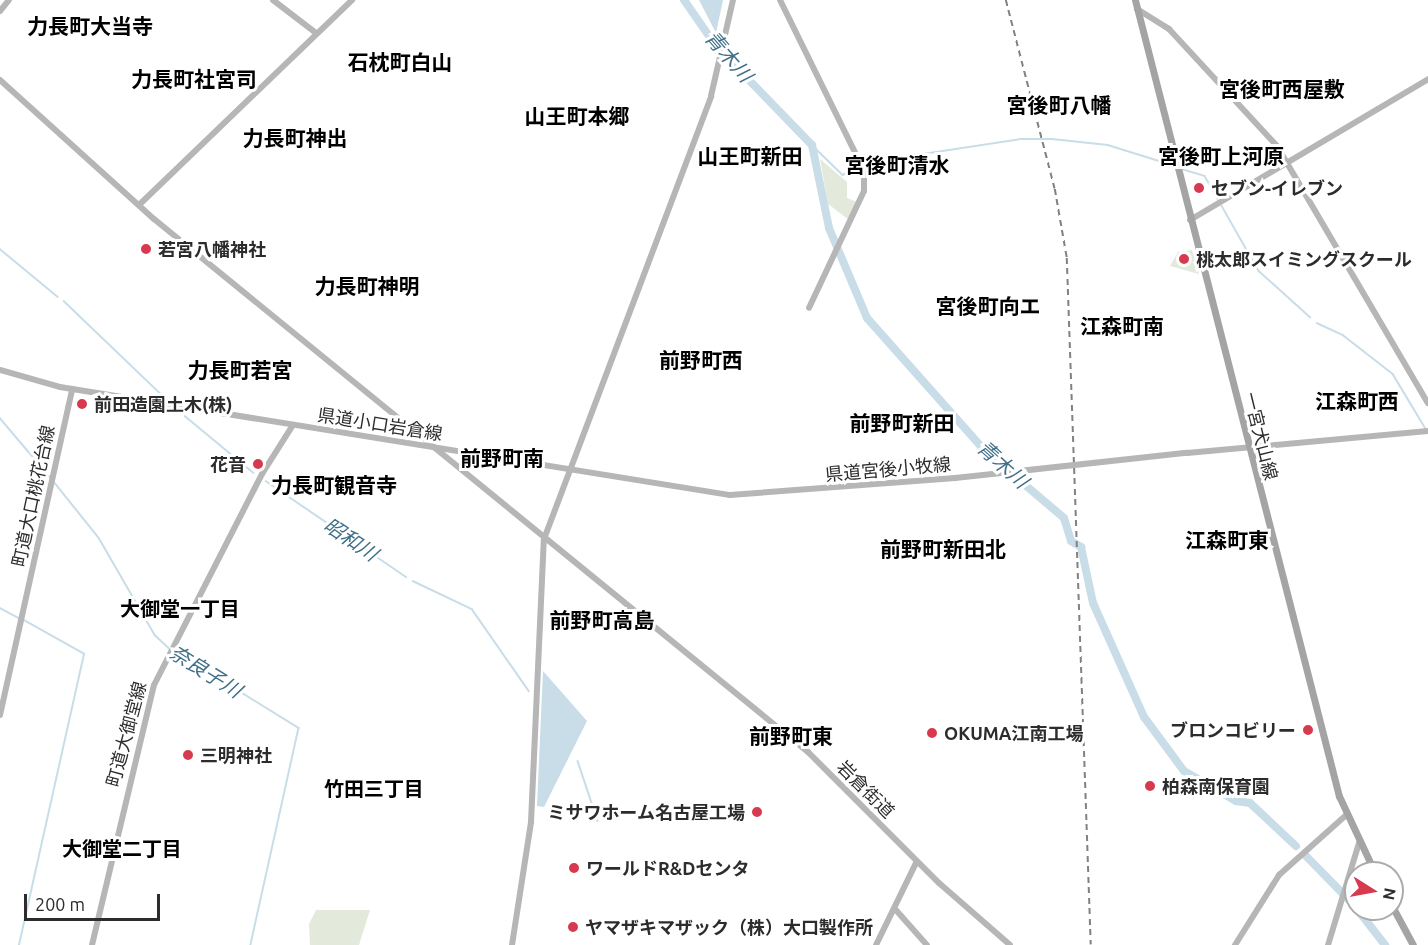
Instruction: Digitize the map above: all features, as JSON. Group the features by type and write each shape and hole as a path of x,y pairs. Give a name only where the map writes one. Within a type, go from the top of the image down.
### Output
{"main road":[{"name":"一宮犬山線","path":"1135,0 1345,816 1369,861"},
{"path":"1400,921 1413,945"}],"street":[{"path":"0,11 9,0"},
{"path":"273,0 316,33"},
{"path":"140,205 352,0"},
{"path":"512,945 531,822 544,539 567,469 706,111 724,46 733,0"},
{"path":"780,0 864,171 864,191 809,308"},
{"path":"1137,9 1169,29 1209,76 1264,128 1287,163 1428,403"},
{"path":"1190,220 1428,79"},
{"name":"岩倉街道","path":"0,80 140,205 638,617 808,752 917,861 1010,945"},
{"name":"県道小口岩倉線","path":"0,370 72,389 567,469"},
{"name":"町道大口桃花台線","path":"0,715 72,389"},
{"name":"町道大御堂線","path":"92,945 150,695 258,480 293,425"},
{"name":"県道宮後小牧線","path":"567,469 750,497 1428,431"},
{"path":"1235,945 1279,875 1345,816"},
{"path":"1328,945 1359,843"},
{"path":"876,945 917,861"},
{"path":"895,909 927,945"}],"shaded area":[{"path":"820,159 847,182 847,198 857,202 849,220 828,204"},
{"name":"桃太郎スイミングスクール","path":"1192,250 1199,274 1170,266 1178,252"},
{"path":"316,910 370,910 359,945 310,945 309,924"}],"water":[{"path":"699,0 723,0 716,33"},
{"path":"543,671 587,721 544,807 537,806"}],"waterway":[{"name":"青木川","path":"684,0 716,46 812,145 829,228 867,318 986,452 1064,518 1071,541 1081,547 1093,603 1144,717 1184,771 1236,801 1250,803 1296,846"},
{"path":"864,163 1021,139 1052,139 1108,145 1175,166"},
{"path":"812,145 843,175 860,164"},
{"path":"1182,169 1205,176 1218,199"},
{"path":"1222,206 1259,271 1310,317"},
{"name":"昭和川","path":"0,249 58,297"},
{"name":"昭和川","path":"64,301 163,396"},
{"path":"1317,323 1343,335 1393,374 1426,429"},
{"name":"昭和川","path":"185,416 254,473"},
{"name":"奈良子川","path":"0,418 50,477"},
{"name":"昭和川","path":"266,481 406,577"},
{"name":"奈良子川","path":"55,483 99,538 155,635 169,648"},
{"name":"昭和川","path":"413,581 472,609 529,691"},
{"path":"0,608 19,618"},
{"path":"19,945 84,654 23,620"},
{"name":"奈良子川","path":"173,650 299,728 251,945"},
{"name":"昭和川","path":"578,761 598,821"},
{"name":"青木川","path":"1305,855 1344,895"},
{"name":"青木川","path":"1366,921 1385,945"}],"railway":[{"path":"1006,0 1055,189 1067,258 1091,945"}],"place":[{"name":"セブン-イレブン","path":"1199,188"},
{"name":"若宮八幡神社","path":"146,249"},
{"name":"桃太郎スイミングスクール","path":"1184,259"},
{"name":"前田造園土木(株)","path":"82,404"},
{"name":"花音","path":"258,464"},
{"name":"ブロンコビリー","path":"1308,730"},
{"name":"OKUMA江南工場","path":"932,733"},
{"name":"三明神社","path":"188,755"},
{"name":"柏森南保育園","path":"1150,786"},
{"name":"ミサワホーム名古屋工場","path":"757,812"},
{"name":"ワールドR&Dセンタ","path":"574,868"},
{"name":"ヤマザキマザック（株）大口製作所","path":"573,927"}],"district":[{"name":"力長町大当寺","path":"90,26"},
{"name":"石枕町白山","path":"400,62"},
{"name":"力長町社宮司","path":"194,79"},
{"name":"宮後町西屋敷","path":"1282,89"},
{"name":"宮後町八幡","path":"1059,105"},
{"name":"山王町本郷","path":"577,116"},
{"name":"力長町神出","path":"295,138"},
{"name":"山王町新田","path":"750,156"},
{"name":"宮後町上河原","path":"1221,156"},
{"name":"宮後町清水","path":"897,165"},
{"name":"力長町神明","path":"367,286"},
{"name":"宮後町向エ","path":"988,306"},
{"name":"江森町南","path":"1122,326"},
{"name":"前野町西","path":"701,360"},
{"name":"力長町若宮","path":"240,370"},
{"name":"江森町西","path":"1357,401"},
{"name":"前野町新田","path":"902,423"},
{"name":"前野町南","path":"502,458"},
{"name":"力長町観音寺","path":"334,485"},
{"name":"江森町東","path":"1227,540"},
{"name":"前野町新田北","path":"943,549"},
{"name":"大御堂一丁目","path":"180,608"},
{"name":"前野町高島","path":"602,620"},
{"name":"前野町東","path":"791,736"},
{"name":"竹田三丁目","path":"374,788"},
{"name":"大御堂二丁目","path":"122,848"}]}
